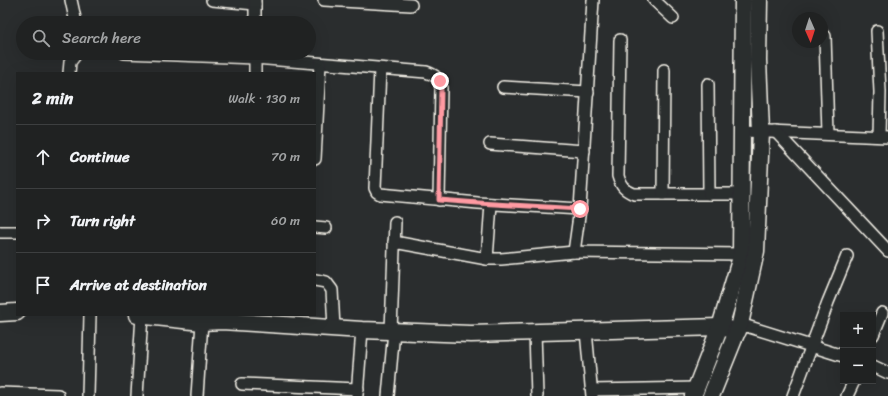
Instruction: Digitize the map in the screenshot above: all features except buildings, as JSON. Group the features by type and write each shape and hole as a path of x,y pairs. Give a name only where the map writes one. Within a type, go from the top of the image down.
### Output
{"street":[{"path":"71,0 74,16"},
{"path":"212,0 255,2 255,16"},
{"path":"324,0 411,5"},
{"path":"574,252 580,209 593,0"},
{"path":"654,0 673,18"},
{"path":"586,331 592,393 695,392 720,327 741,254 743,0"},
{"path":"711,396 739,328 756,250 768,132 758,60 759,0"},
{"path":"742,131 884,137 884,92 877,30"},
{"path":"620,40 618,176 621,186 626,191 634,194 742,194"},
{"path":"825,48 828,134"},
{"path":"69,72 72,60"},
{"path":"255,60 255,72"},
{"path":"288,60 426,72 435,75 440,81 441,88 439,200"},
{"path":"316,140 320,64"},
{"path":"380,69 375,188 377,192 383,195 439,200 580,209"},
{"path":"663,194 664,70"},
{"path":"708,84 709,194"},
{"path":"503,87 588,92"},
{"path":"768,132 888,251"},
{"path":"490,144 584,151"},
{"path":"487,259 491,204"},
{"path":"388,396 392,331 395,222"},
{"path":"316,227 326,228"},
{"path":"0,232 16,232"},
{"path":"394,242 487,259 574,252 741,254"},
{"path":"793,396 847,256"},
{"path":"316,280 326,282 330,285 332,290 334,328"},
{"path":"0,313 16,312"},
{"path":"876,328 882,313"},
{"path":"88,396 90,316"},
{"path":"137,396 150,316 222,321 244,319 362,330 471,334 720,327 739,328 813,346 840,355"},
{"path":"197,396 207,319"},
{"path":"242,384 357,392 362,330"},
{"path":"535,332 537,396"},
{"path":"876,367 888,373"},
{"path":"847,396 853,384"},
{"path":"0,393 58,395"}],"route":[{"path":"440,81 439,200 580,209"}]}
